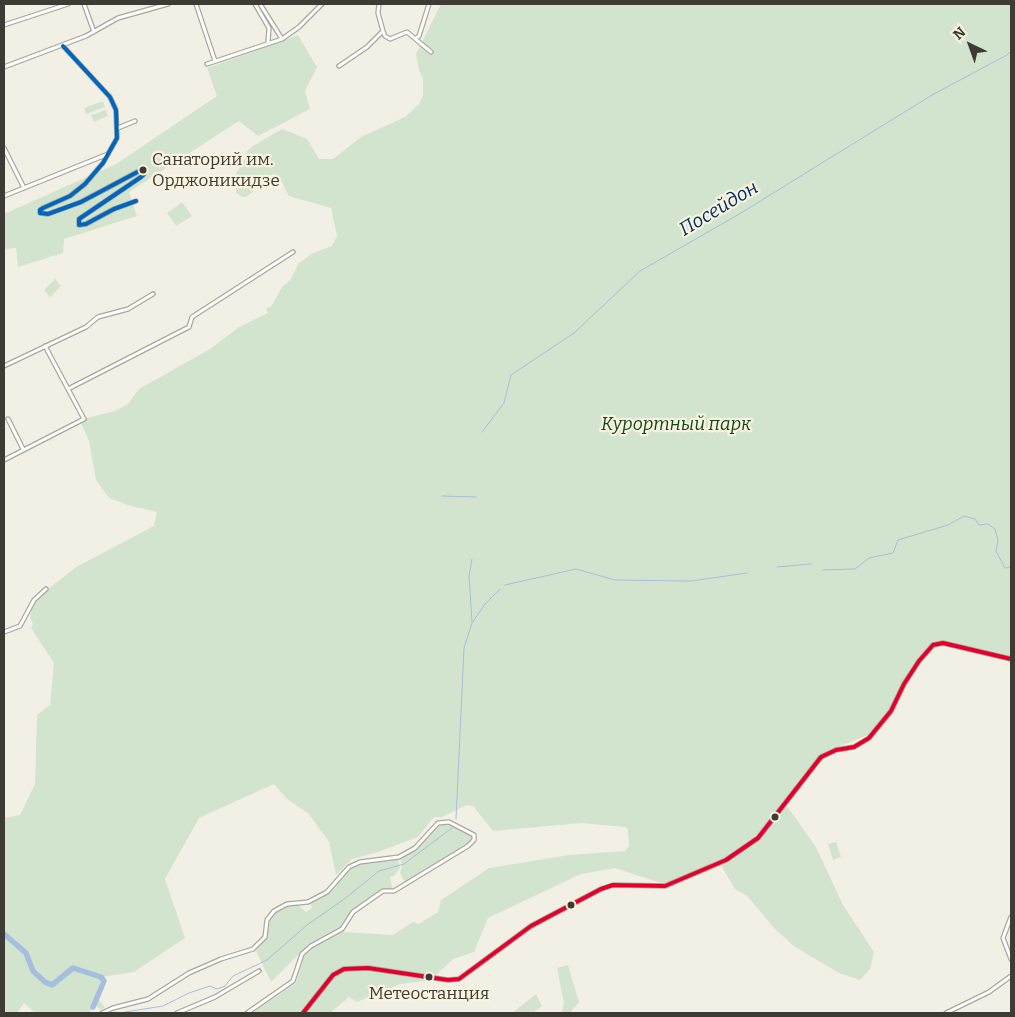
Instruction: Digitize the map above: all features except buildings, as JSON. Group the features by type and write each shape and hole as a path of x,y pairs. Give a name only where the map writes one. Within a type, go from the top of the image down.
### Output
{"street":[{"path":"4,25 68,4"},
{"path":"84,4 94,32"},
{"path":"4,67 63,46 94,32 118,18 168,4"},
{"path":"196,4 215,61"},
{"path":"255,4 269,28 268,42"},
{"path":"260,4 282,38"},
{"path":"207,64 268,42 277,42 299,27 322,4"},
{"path":"378,4 378,13 387,39 407,32 431,52"},
{"path":"416,38 420,36 429,4"},
{"path":"339,66 368,47 383,31"},
{"path":"63,46 110,97 116,110 117,138 97,171 80,189 70,196 43,208 40,210 40,213 48,214 81,202 116,185 143,168 144,174 141,177 79,219 79,225 86,224 114,209 136,202"},
{"path":"118,128 135,121"},
{"path":"4,148 10,156 24,188"},
{"path":"4,196 108,153"},
{"path":"4,158 10,156"},
{"path":"68,388 188,327 192,316 293,252"},
{"path":"4,366 86,327 98,317 128,309 153,294"},
{"path":"4,460 84,419 45,346"},
{"path":"8,419 24,450"},
{"path":"4,632 20,626 34,600 46,589"},
{"path":"303,1013 333,975 344,969 368,968 448,980 459,979 532,926 602,889 613,885 665,886 726,860 762,834 821,757 836,750 854,747 869,738 892,711 904,684 919,660 933,645 943,643 1011,659"},
{"path":"102,1013 113,1008 148,999 195,970 253,949 265,937 267,920 274,911 287,904 308,902 327,892 349,867 360,862 398,856 415,848 438,823 449,822 474,835 474,840 468,846 394,891 383,891 352,912 342,929 311,946 302,954 293,981 247,1013"},
{"path":"1011,917 1003,938 1011,958"},
{"path":"177,1013 215,997 259,971"},
{"path":"946,1013 988,992 1011,976"}],"green space":[{"name":"Курортный парк","path":"441,4 1011,4 1011,657 942,641 929,646 909,671 890,710 868,735 828,751 819,757 782,804 789,809 816,847 843,905 874,952 870,969 860,980 839,973 795,947 774,928 747,896 735,889 719,862 664,884 615,868 581,874 488,918 474,952 453,959 436,975 425,981 400,984 357,1002 349,997 330,1013 252,1013 296,983 304,956 313,948 343,932 393,935 413,922 419,924 438,912 441,900 489,868 569,855 625,851 629,846 628,829 625,827 582,823 493,831 473,806 467,805 442,817 434,817 418,837 378,852 352,859 336,875 329,842 308,813 287,799 274,784 199,818 165,879 185,938 134,972 102,977 95,996 105,1007 101,1010 95,1005 89,1013 35,1013 24,1003 17,1013 4,1013 4,818 20,815 35,784 37,715 50,705 54,663 31,628 33,624 30,618 32,607 38,597 76,567 154,526 157,512 131,506 109,498 96,480 89,441 81,423 87,418 115,411 128,404 139,389 210,349 239,327 268,313 266,308 271,307 282,287 291,279 298,264 311,254 332,246 337,236 331,208 289,196 280,179 274,174 262,178 253,192 246,197 242,197 236,193 236,173 243,163 247,151 282,129 307,139 319,159 333,159 361,137 405,117 419,104 423,96 423,79 416,54"},
{"path":"298,35 317,67 305,91 310,109 258,136 239,121 129,192 137,216 64,239 63,253 18,267 16,248 4,249 4,214 116,164 217,96 207,68"},
{"path":"103,101 105,107 86,114 84,108"},
{"path":"106,110 108,116 94,122 91,115"},
{"path":"182,202 192,216 176,226 167,213"},
{"path":"55,279 61,286 50,297 44,290"},
{"path":"449,823 473,835 473,839 467,845 405,882 400,873 402,865 400,857 415,849 438,824"},
{"path":"836,842 841,857 833,860 828,844"},
{"path":"398,859 400,868 394,876 390,877 393,890 383,889 351,912 341,926 310,943 271,982 256,951 267,936 270,920 277,911 287,906 298,905 306,912 312,908 310,902 328,893 350,868 360,863"},
{"path":"568,965 579,1002 570,1013 561,1013 564,1004 557,968"},
{"path":"536,994 542,1006 533,1013 512,1013"}],"waterway":[{"name":"Посейдон","path":"482,432 504,403 511,375 574,333 640,271 741,213 932,95 1007,55 1011,51"},
{"path":"442,496 476,497"},
{"path":"823,570 855,569 869,558 893,553 898,540 948,525 964,516 975,519 979,525 988,524 995,529 998,540 996,551 1005,568 1011,567"},
{"path":"472,559 469,576 472,622"},
{"path":"777,567 811,564"},
{"path":"505,585 576,569 615,580 691,581 747,573"},
{"path":"456,819 464,648 472,623 485,604 500,589"},
{"path":"119,1013 163,1006 189,993 210,986 217,989 225,986 233,976 267,960 307,925 347,897 379,871 404,864 452,828"},
{"path":"4,934 26,953 33,971 45,982 52,985 73,968 101,977 104,981 93,1007"}],"transit line":[{"path":"63,46 110,97 116,110 117,138 103,163 85,184 70,196 43,208 40,210 40,213 48,214 81,202 143,169 144,174 141,177 79,219 79,225 86,224 114,209 136,201"},
{"path":"303,1013 333,975 344,969 368,968 448,980 459,979 531,926 601,889 613,885 665,886 726,860 758,838 821,757 836,750 854,747 869,738 891,711 904,684 919,661 933,645 943,643 1011,659"}],"place":[{"name":"Санаторий им. Орджоникидзе","path":"143,170"},
{"name":"Метеостанция","path":"429,977"}]}
